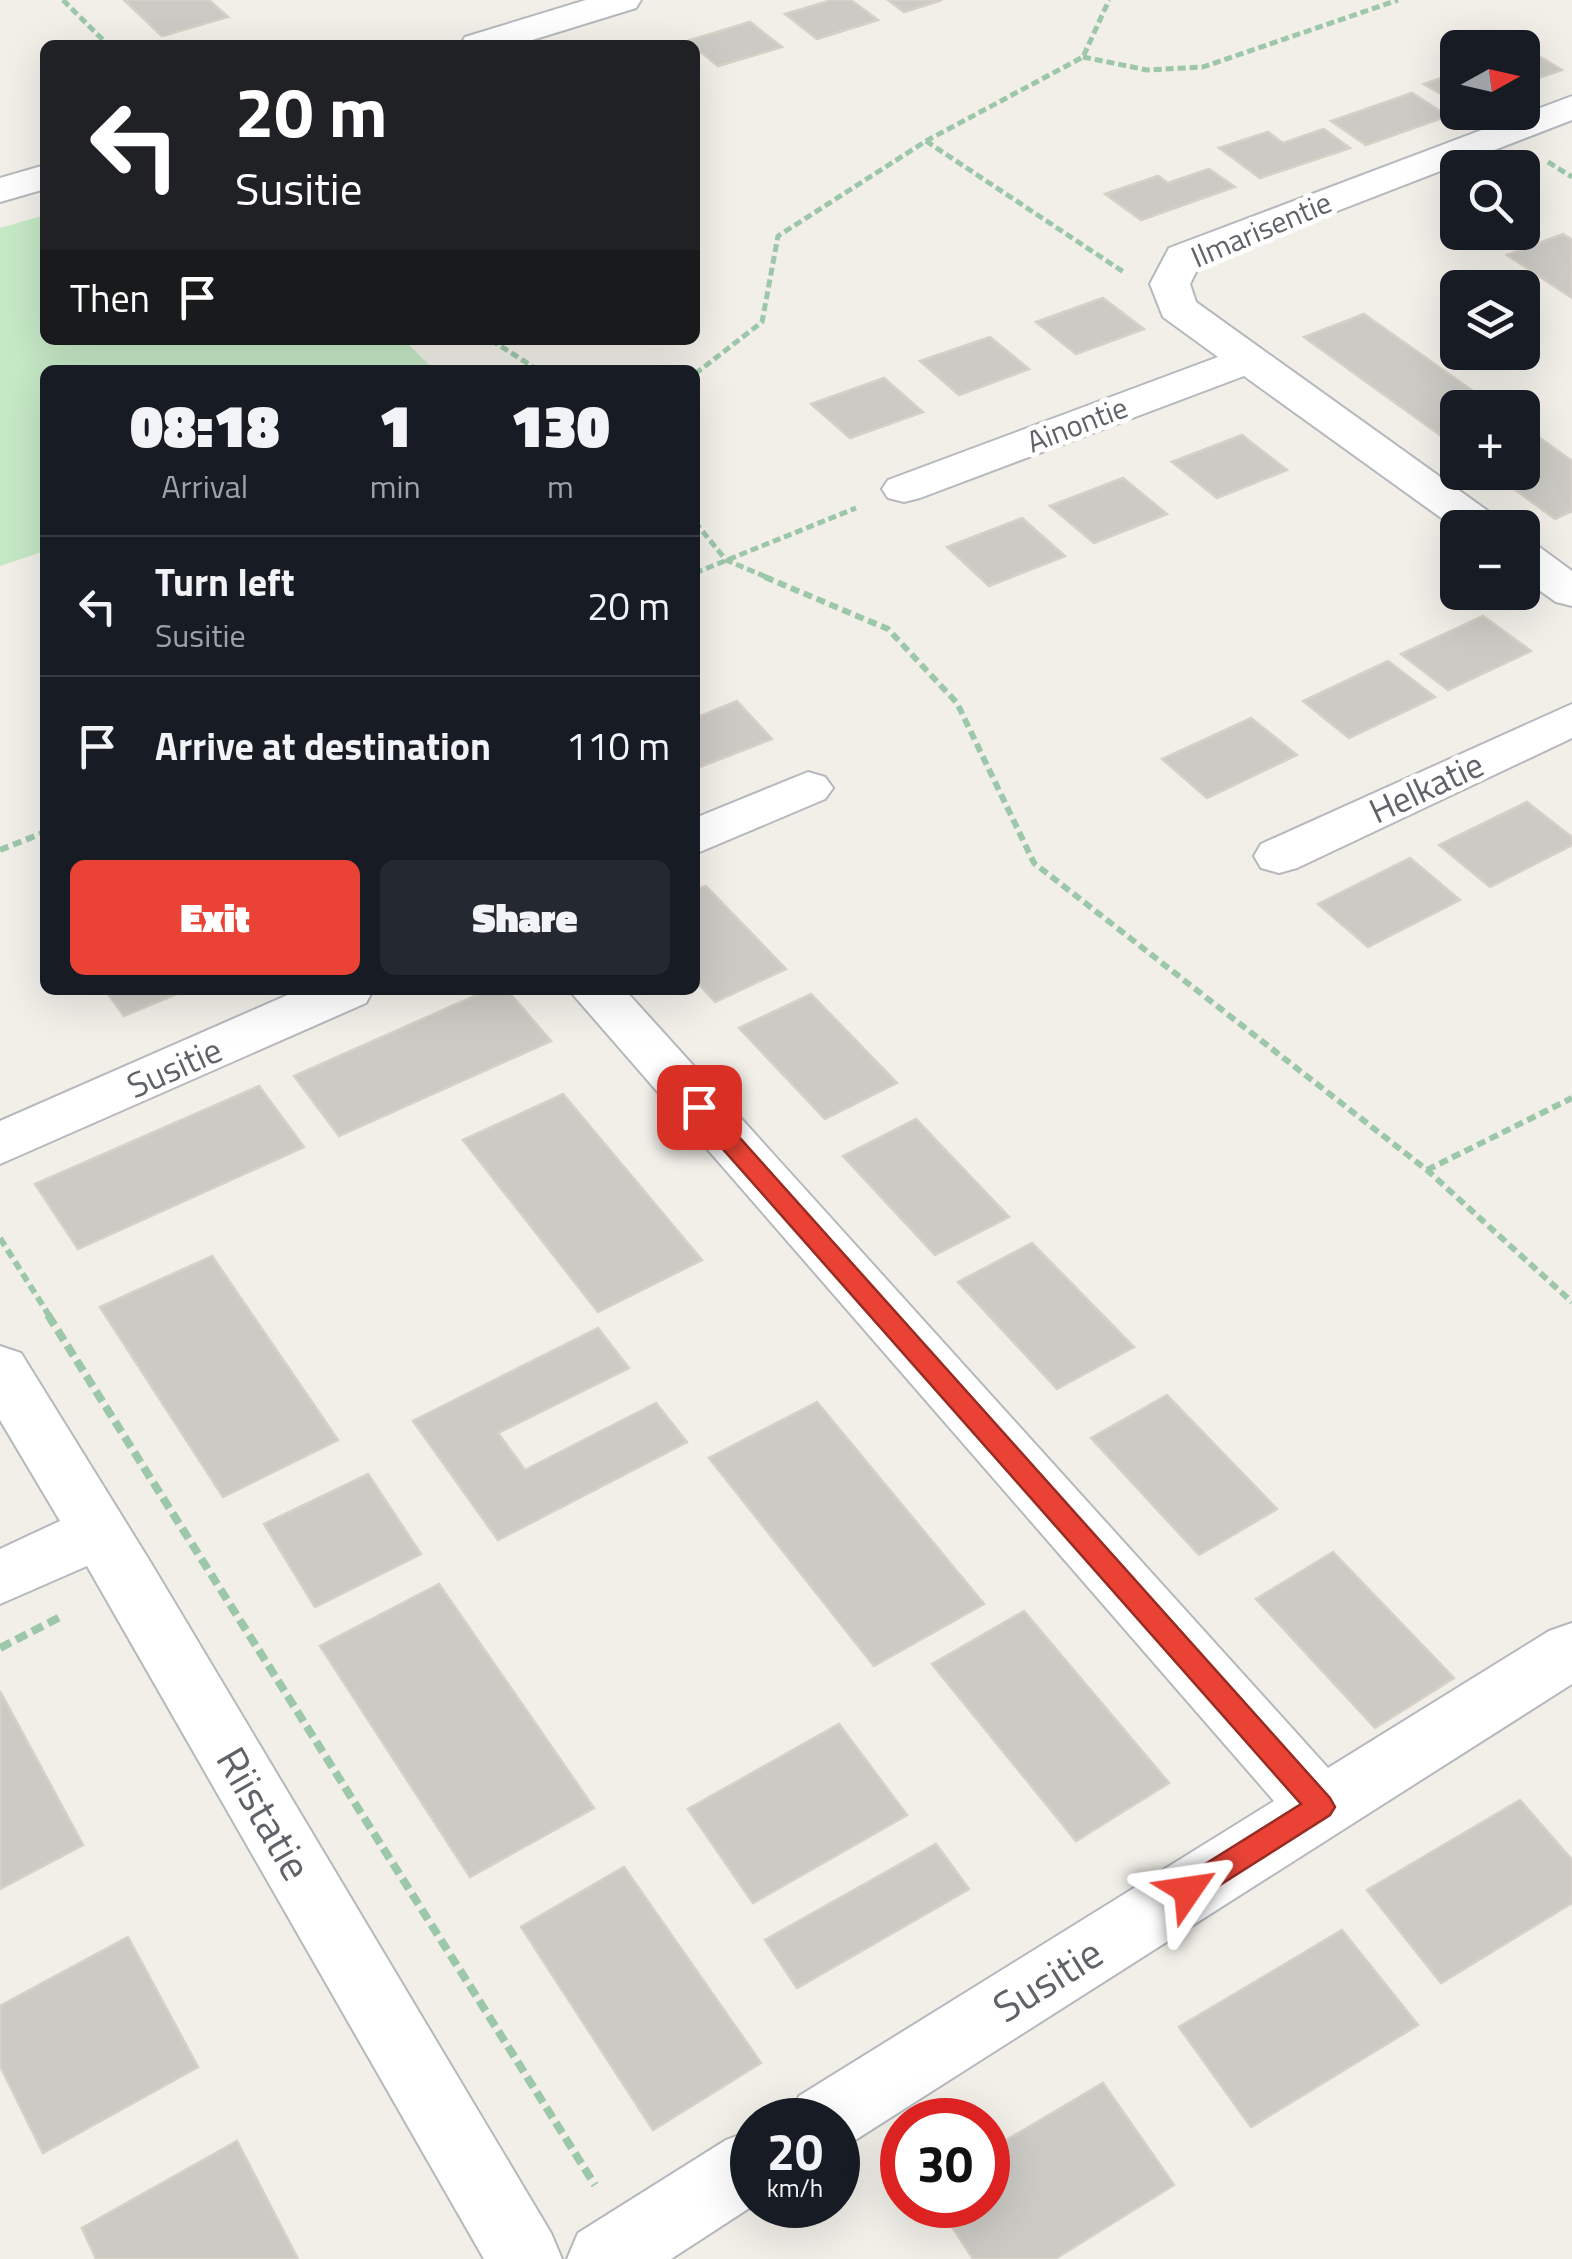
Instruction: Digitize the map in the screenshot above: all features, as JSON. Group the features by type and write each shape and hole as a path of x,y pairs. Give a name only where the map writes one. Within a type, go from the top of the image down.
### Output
{"street":[{"path":"493,40 606,2"},
{"name":"Ilmarisentie","path":"1459,510 1177,308 1170,284 1183,256 1572,106"},
{"path":"0,190 40,178"},
{"name":"Ainontie","path":"904,490 1251,359"},
{"path":"1540,569 1572,592"},
{"name":"Helkatie","path":"1279,856 1572,718"},
{"path":"700,835 808,788"},
{"name":"Susitie","path":"0,1144 336,995"},
{"path":"599,995 1321,1807"},
{"name":"Riistatie","path":"0,1369 525,2259"},
{"path":"0,1578 98,1532"},
{"name":"Susitie","path":"859,2098 1572,1650"},
{"path":"617,2251 730,2179"}],"path":[{"path":"63,0 103,40"},
{"path":"700,370 762,322 778,236 926,140 1083,56 1110,0"},
{"path":"1083,56 1147,70 1203,66 1398,0"},
{"path":"926,140 1131,276 1170,284"},
{"path":"498,345 530,365"},
{"path":"700,571 904,490"},
{"path":"700,528 726,560 888,629 957,703 1034,863 1427,1170 1572,1302"},
{"path":"0,850 40,834"},
{"path":"1427,1170 1572,1098"},
{"path":"0,1238 617,2251"}],"green space":[{"path":"40,216 40,345 409,345 429,365 40,365 40,553 0,566 0,228"}],"building":[{"path":"124,0 209,0 228,17 162,36"},
{"path":"832,0 851,0 878,20 817,39 785,14"},
{"path":"888,0 942,0 904,12"},
{"path":"750,22 782,47 718,66 700,51 700,40 690,40"},
{"path":"1540,57 1562,70 1540,78"},
{"path":"1440,78 1440,93 1424,84"},
{"path":"1412,93 1440,111 1440,119 1366,145 1331,121"},
{"path":"1324,129 1350,148 1260,178 1219,148 1268,132 1283,143"},
{"path":"1209,169 1235,187 1141,220 1105,194 1158,176 1168,183"},
{"path":"1563,234 1572,240 1572,298 1540,277 1540,270 1530,270 1507,255 1540,250 1540,243"},
{"path":"1103,298 1144,329 1076,354 1036,322"},
{"path":"1364,314 1472,390 1440,390 1440,435 1304,337"},
{"path":"990,337 1029,369 959,395 920,361"},
{"path":"884,378 923,412 850,438 811,404"},
{"path":"1242,435 1287,470 1217,498 1172,462"},
{"path":"1540,438 1572,461 1572,511 1555,519 1516,490 1540,490"},
{"path":"1123,478 1167,514 1094,543 1050,506"},
{"path":"1022,518 1065,556 989,586 947,547"},
{"path":"1483,616 1531,651 1448,690 1401,654"},
{"path":"1388,661 1435,697 1349,738 1303,701"},
{"path":"737,701 772,739 700,767 700,716"},
{"path":"1251,718 1297,755 1207,798 1162,759"},
{"path":"1527,802 1572,837 1572,845 1490,887 1439,845"},
{"path":"1410,858 1460,900 1368,947 1318,904"},
{"path":"706,886 786,969 715,1002 700,986 700,888"},
{"path":"811,994 897,1083 825,1119 739,1028"},
{"path":"109,995 174,995 124,1016"},
{"path":"477,995 511,995 551,1041 339,1136 294,1076"},
{"path":"259,1086 304,1147 78,1249 35,1184"},
{"path":"563,1094 702,1260 598,1312 463,1140"},
{"path":"916,1119 1009,1217 935,1255 843,1156"},
{"path":"1032,1243 1134,1347 1057,1389 958,1282"},
{"path":"212,1256 338,1440 223,1497 100,1307"},
{"path":"598,1328 629,1368 498,1433 525,1470 656,1403 687,1442 498,1540 413,1421"},
{"path":"1167,1395 1277,1509 1199,1555 1091,1438"},
{"path":"817,1402 984,1604 874,1666 709,1458"},
{"path":"368,1474 421,1554 315,1607 264,1524"},
{"path":"1333,1552 1454,1678 1375,1728 1256,1599"},
{"path":"439,1584 594,1808 470,1877 320,1646"},
{"path":"1024,1611 1169,1783 1076,1841 932,1664"},
{"path":"0,1691 83,1845 0,1889"},
{"path":"839,1724 907,1815 753,1903 688,1809"},
{"path":"1520,1800 1572,1860 1572,1903 1441,1983 1367,1890"},
{"path":"936,1844 969,1889 797,1988 765,1940"},
{"path":"624,1867 761,2063 653,2130 521,1927"},
{"path":"1342,1930 1418,2025 1251,2127 1179,2027"},
{"path":"128,1937 198,2067 43,2153 0,2066 0,2006"},
{"path":"1103,2083 1174,2185 1055,2259 973,2259 953,2228 1010,2228 1010,2138"},
{"path":"237,2141 298,2259 96,2259 82,2228"}],"route":[{"path":"699,1107 1321,1807 1188,1890"}]}
